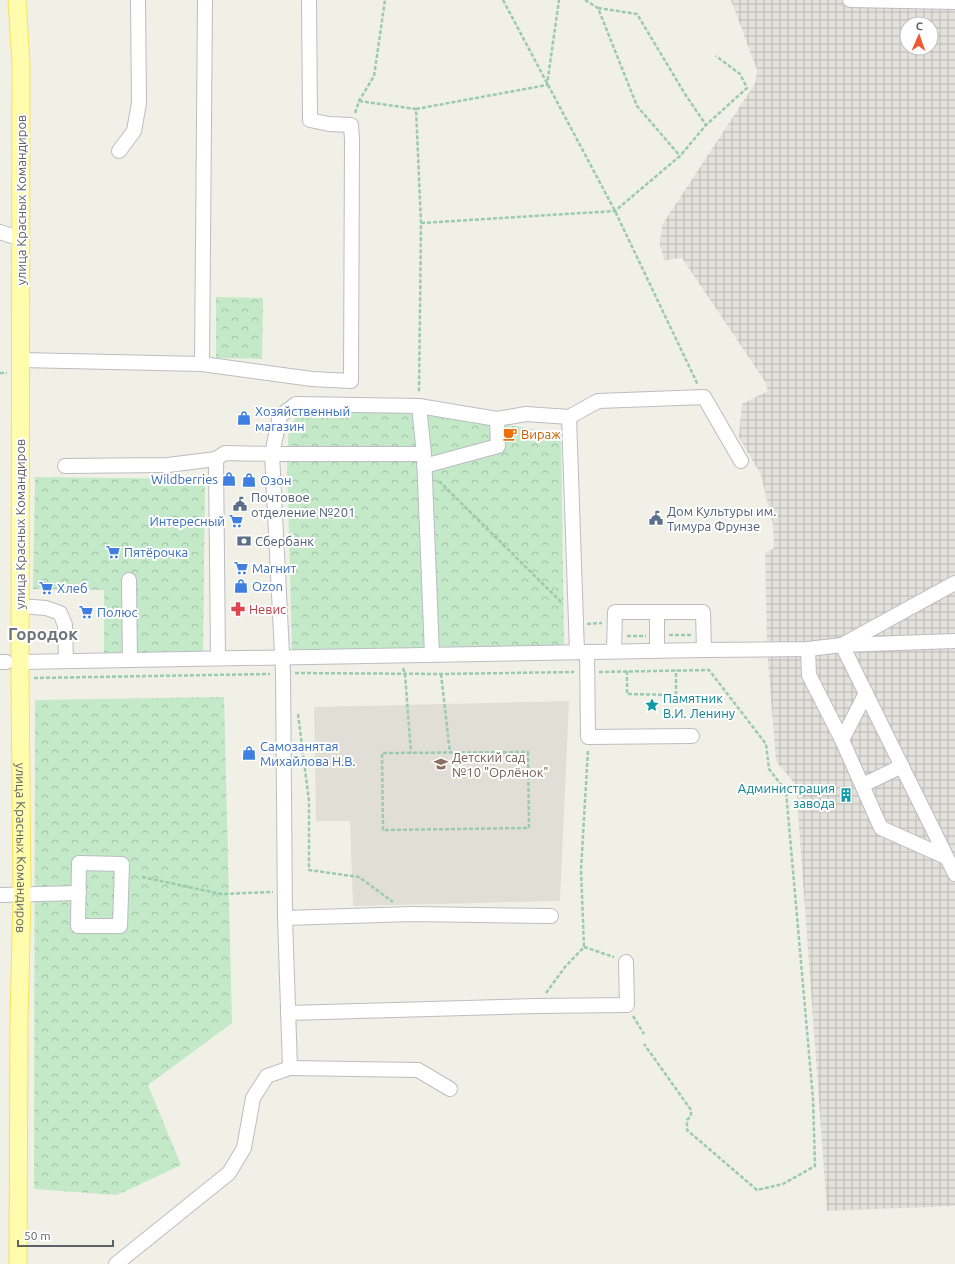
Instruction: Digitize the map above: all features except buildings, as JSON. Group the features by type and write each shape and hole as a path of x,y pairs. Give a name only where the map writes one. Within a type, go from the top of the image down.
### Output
{"main road":[{"name":"улица Красных Командиров","path":"18,0 21,63 20,606 9,662 22,895 19,1028 18,1264"},
{"path":"21,63 29,0"}],"street":[{"path":"118,151 134,131 139,103 138,0"},
{"path":"202,364 205,0"},
{"path":"20,360 202,364 312,379 351,381 351,125 329,124 310,120 309,0"},
{"path":"850,0 955,2"},
{"path":"0,232 21,239"},
{"path":"290,1068 285,918 283,673 272,454 280,416 296,404 419,406 497,419 526,414 569,417 598,401 704,397 741,461"},
{"path":"419,406 424,460 432,655"},
{"path":"569,417 575,616 582,652 588,672 588,737 692,736"},
{"path":"65,466 168,465 216,459 225,453 424,460 498,446 497,419"},
{"path":"216,459 218,658"},
{"path":"128,580 130,660"},
{"path":"842,645 955,583"},
{"path":"20,606 46,608 60,613 65,625 66,661"},
{"path":"614,651 615,612 703,612 704,650"},
{"path":"657,612 657,650"},
{"path":"9,662 767,648 808,649 842,645 955,641"},
{"path":"842,645 951,864"},
{"path":"808,649 809,675 842,740 881,828 951,864"},
{"path":"842,740 866,693"},
{"path":"863,786 902,766"},
{"path":"79,863 122,864 120,926 78,926 79,893 79,863"},
{"path":"0,895 79,893"},
{"path":"285,918 412,914 551,916"},
{"path":"288,1013 627,1005 626,962"},
{"path":"116,1264 229,1173 244,1148 253,1098 267,1076 290,1068 418,1070 450,1089"}],"path":[{"path":"351,125 359,101 374,76 385,0"},
{"path":"503,0 615,211 704,397"},
{"path":"547,85 558,0"},
{"path":"586,0 598,8 637,14 685,94 706,125"},
{"path":"598,8 637,106 680,156"},
{"path":"421,223 615,211 680,156 706,125 747,88 740,74 716,56"},
{"path":"359,101 416,109 547,85"},
{"path":"416,109 421,223 419,406"},
{"path":"424,460 584,625 615,622"},
{"path":"398,655 405,674 411,753"},
{"path":"627,671 627,694 676,695 676,670"},
{"path":"37,678 283,673 441,674 709,670 766,744 769,769 786,791 813,1099 815,1166 783,1184 756,1190 687,1130 687,1120 691,1116 691,1110 644,1044"},
{"path":"441,674 450,753"},
{"path":"297,710 309,801 309,870 359,877 412,914"},
{"path":"536,1006 565,967 584,948 581,870 588,737"},
{"path":"528,752 529,828 383,830 382,754 411,753 528,752"},
{"path":"142,877 221,894 285,891"},
{"path":"584,948 626,962"},
{"path":"627,1005 644,1034"}],"shaded area":[{"path":"731,0 955,0 955,1206 827,1211 796,785 776,761 767,649 765,553 774,548 773,525 761,475 739,437 742,404 768,391 764,380 682,258 664,260 660,244 662,225 756,82 757,70"},
{"name":"Детский сад №10 \"Орлёнок\"","path":"569,701 560,901 353,906 350,821 316,821 314,707"}],"green space":[{"path":"216,297 263,298 262,359 216,358"},
{"path":"301,409 424,411 561,434 564,645 292,653 287,458 289,428"},
{"path":"35,477 205,479 203,654 104,653 104,590 33,589"},
{"path":"224,697 232,1023 148,1085 181,1165 117,1195 34,1189 35,700"}],"place":[{"name":"Хозяйственный магазин","path":"244,418"},
{"name":"Вираж","path":"510,434"},
{"name":"Wildberries","path":"229,479"},
{"name":"Озон","path":"249,480"},
{"name":"Почтовое отделение №201","path":"240,504"},
{"name":"Дом Культуры им. Тимура Фрунзе","path":"656,518"},
{"name":"Интересный","path":"236,521"},
{"name":"Сбербанк","path":"244,541"},
{"name":"Пятёрочка","path":"113,552"},
{"name":"Магнит","path":"241,568"},
{"name":"Ozon","path":"241,586"},
{"name":"Хлеб","path":"46,588"},
{"name":"Невис","path":"238,609"},
{"name":"Полюс","path":"86,612"},
{"name":"Памятник В.И. Ленину","path":"652,705"},
{"name":"Самозанятая Михайлова Н.В.","path":"249,753"},
{"name":"Детский сад №10 \"Орлёнок\"","path":"441,764"},
{"name":"Администрация завода","path":"846,795"}],"district":[{"name":"Городок","path":"43,634"}]}
